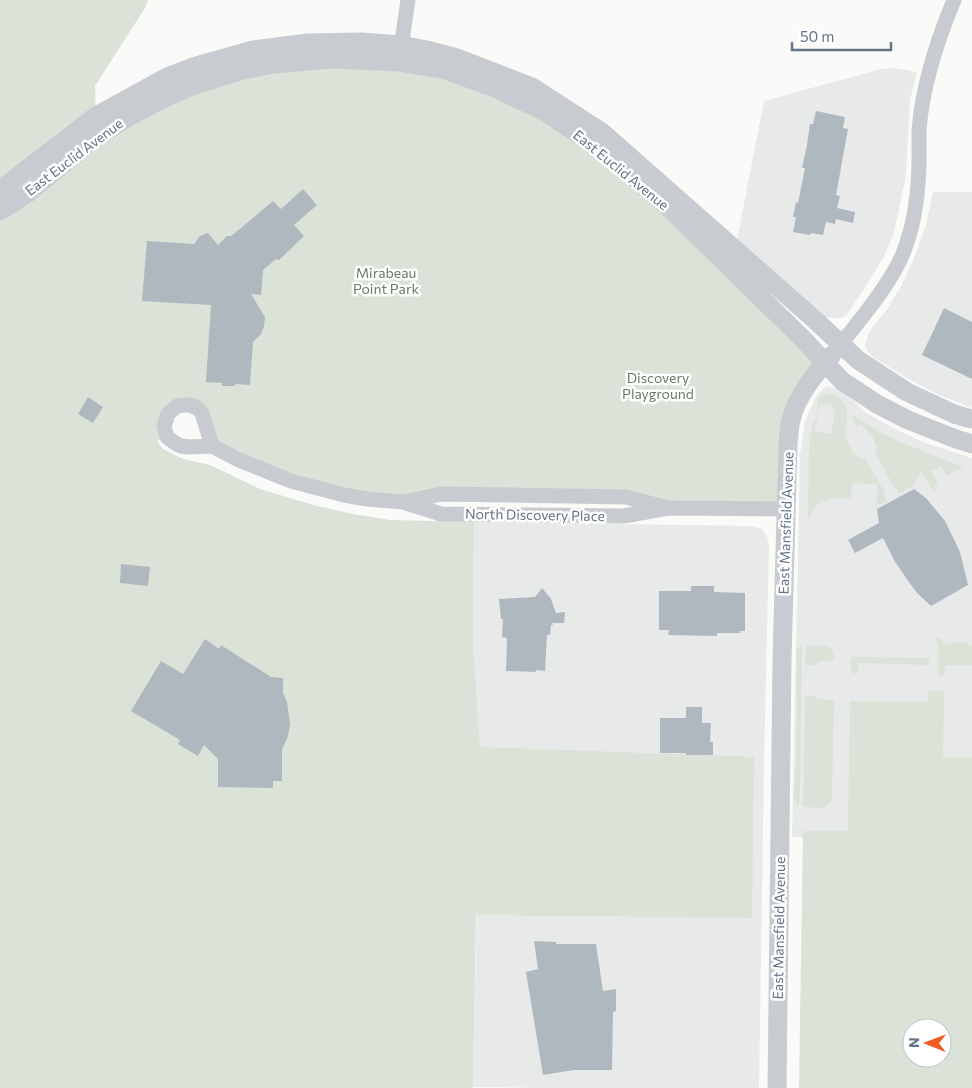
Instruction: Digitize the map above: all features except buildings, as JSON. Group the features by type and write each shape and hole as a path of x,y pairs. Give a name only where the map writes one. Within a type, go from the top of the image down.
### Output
{"street":[{"path":"400,54 408,0"},
{"name":"East Mansfield Avenue","path":"777,1088 782,659 788,444 791,421 800,398 812,379 841,344 897,267 911,229 917,192 919,130 924,94 932,60 954,0"},
{"name":"East Euclid Avenue","path":"0,190 96,116 167,78 193,67 253,50 308,43 361,42 495,88 547,113 598,147 667,206 842,381 877,404 908,420 972,444"},
{"name":"East Euclid Avenue","path":"0,211 28,192 90,142 126,118 187,88 243,70 274,64 330,58 400,54 457,58 532,87 603,133 816,320 858,360 907,392 954,414 972,419"},
{"name":"North Discovery Place","path":"212,446 238,460 291,481 344,495 403,502 441,514 624,516 668,508 786,510"},
{"name":"North Discovery Place","path":"403,502 441,494 626,497 668,508"}],"shaded area":[{"path":"894,68 917,72 910,100 906,175 893,236 883,258 846,316 840,318 825,317 736,245 764,101 881,69"},
{"path":"933,192 972,192 972,408 937,394 907,378 873,357 865,345 872,328 900,288 912,263 926,225"},
{"path":"828,386 841,390 868,414 897,430 925,443 972,458 972,757 942,757 879,840 792,837 800,455 805,421 817,395"},
{"path":"474,522 752,526 762,529 767,536 769,545 759,1088 473,1087 480,748 473,642"}],"green space":[{"path":"0,0 148,0 145,8 95,86 96,116 0,182"},
{"path":"274,64 443,69 598,147 825,363 800,398 786,509 668,508 626,497 367,499 212,446 202,413 177,406 167,437 157,441 163,449 183,459 210,465 260,489 317,506 390,520 474,522 473,642 480,747 754,757 752,918 476,915 473,1088 0,1088 0,211 126,118"},
{"path":"831,394 837,396 842,401 847,410 847,440 858,457 861,459 865,458 885,493 883,494 887,501 876,506 878,485 876,483 853,483 849,499 840,498 826,501 814,508 808,519 809,448 812,427 817,413 818,398","holes":["825,404 831,405 835,412 831,434 814,431 820,406"]},
{"path":"852,414 883,434 963,467 947,476 941,466 931,471 938,484 934,486 937,490 933,491 921,471 913,486 899,494 875,453 878,451 872,435 861,424 857,427"},
{"path":"939,637 946,646 959,642 972,646 972,665 945,665 944,675 939,676 938,644 936,638"},
{"path":"806,645 829,647 834,654 834,660 821,661 813,666 805,665"},
{"path":"802,646 799,805 796,803 794,795 797,764 798,703 796,650"},
{"path":"851,657 929,658 929,665 858,663 858,672 853,674 851,671"},
{"path":"929,691 944,691 943,757 972,757 972,1088 799,1088 803,831 848,831 850,701 927,702"},
{"path":"810,695 819,699 833,700 834,703 832,796 828,805 821,808 803,806 805,696"}],"park label":[{"name":"Mirabeau Point Park","path":"386,282"},
{"name":"Discovery Playground","path":"658,386"}]}
